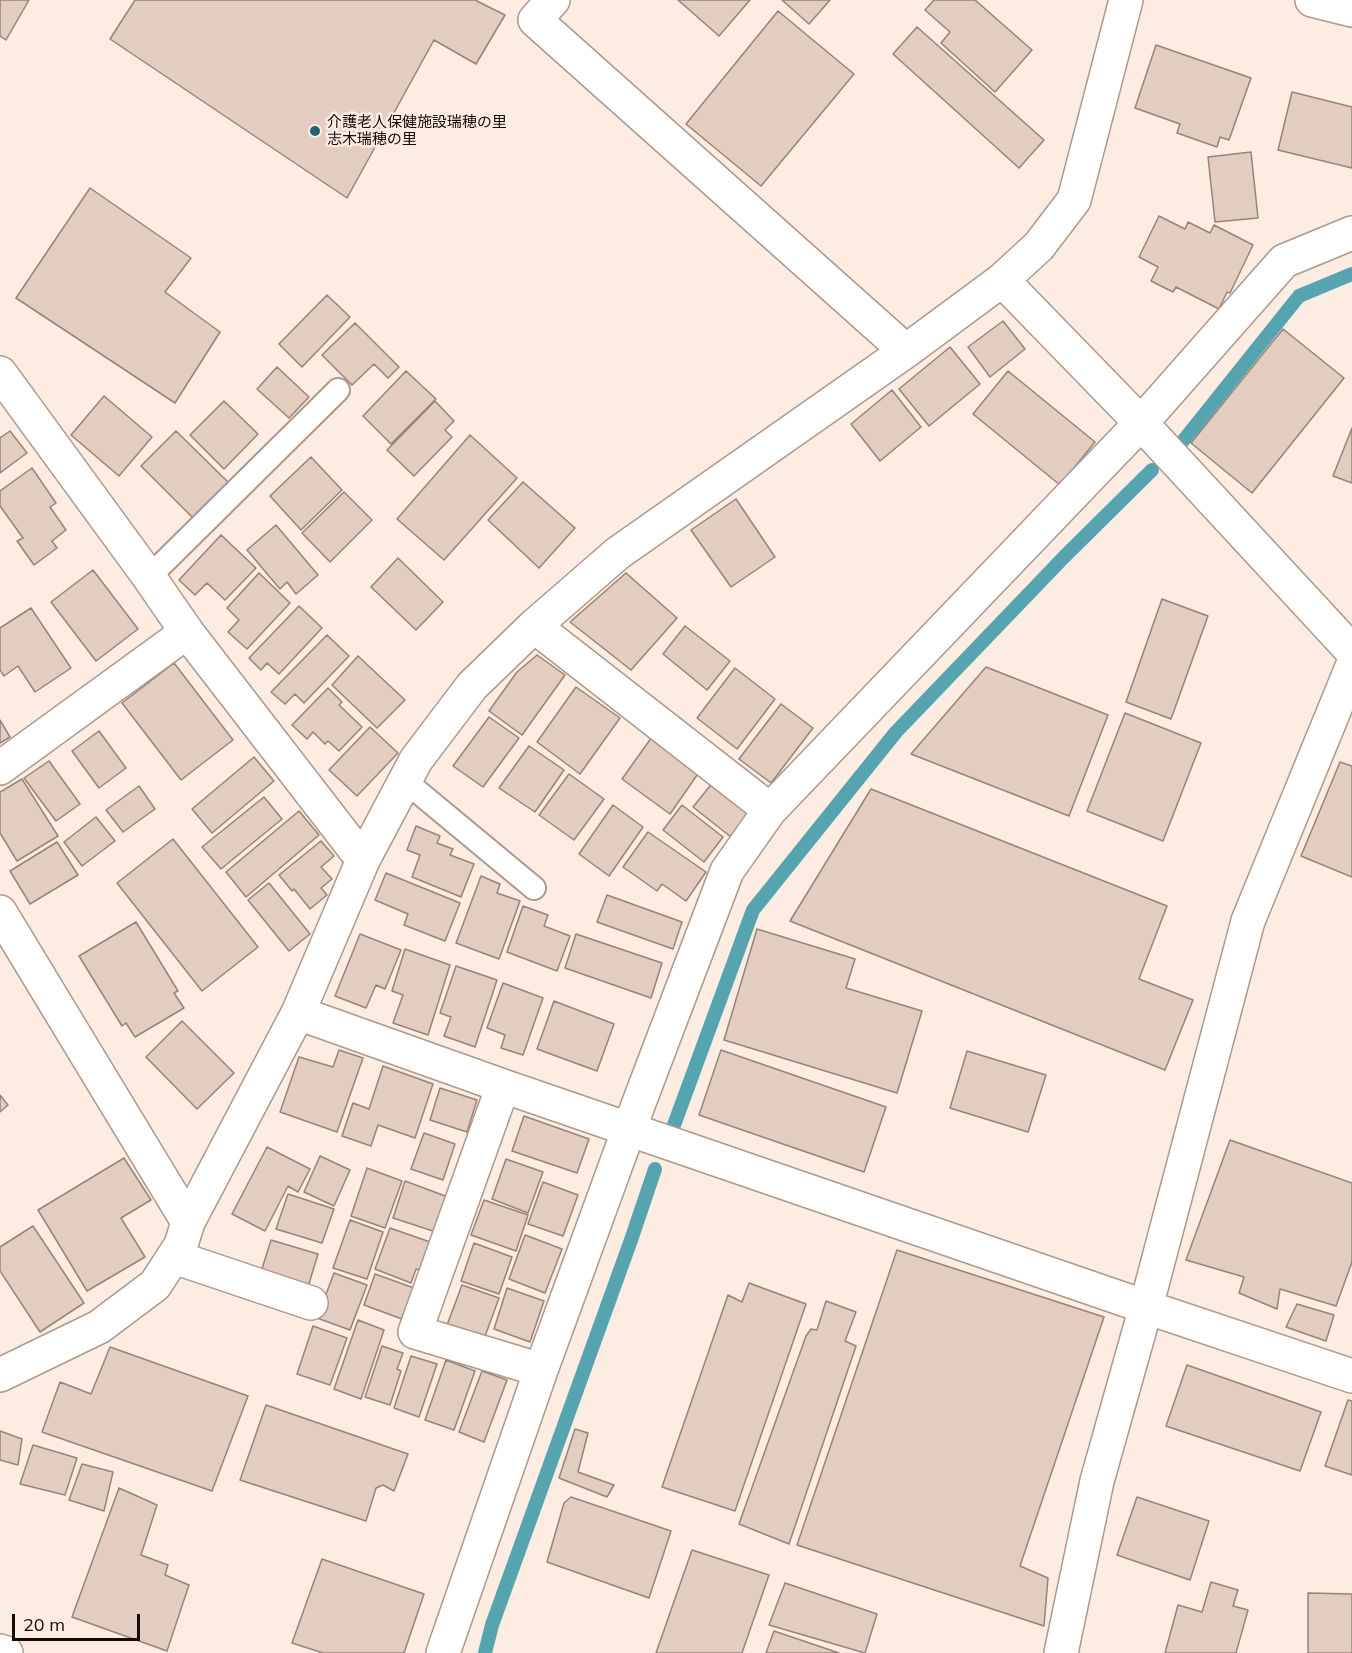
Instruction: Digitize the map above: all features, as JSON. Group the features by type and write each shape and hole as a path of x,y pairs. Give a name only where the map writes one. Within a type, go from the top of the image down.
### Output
{"main road":[{"path":"554,0 535,20 906,351"},
{"path":"0,1376 99,1327 155,1285 181,1245 188,1222 298,1013 363,860 416,760 472,686 534,626 618,553 906,351 1002,280 1039,246 1074,200 1126,0"},
{"path":"1312,0 1352,10"},
{"path":"443,1653 541,1370 727,871 770,810 1141,423 1284,261 1352,233"},
{"path":"1002,280 1141,423 1352,651"},
{"path":"0,373 187,632 363,860"},
{"path":"534,626 770,810"},
{"path":"0,768 187,632"},
{"path":"1061,1653 1097,1481 1146,1307 1248,921 1352,668"},
{"path":"0,912 188,1222"},
{"path":"298,1013 503,1086 1352,1376"},
{"path":"503,1086 415,1332 541,1370"},
{"path":"174,1257 311,1303"},
{"path":"0,1651 6,1653"}],"lane":[{"path":"149,577 338,390"},
{"path":"405,781 534,888"}],"building":[{"path":"0,0 29,0 6,40 0,36"},
{"name":"介護老人保健施設瑞穂の里 志木瑞穂の里","path":"135,0 475,0 505,15 476,64 434,40 347,198 110,39"},
{"path":"678,0 750,0 719,36"},
{"path":"782,0 830,0 809,24"},
{"path":"934,0 975,0 1032,50 995,92 941,43 950,32 925,10"},
{"path":"778,11 854,74 761,186 686,124"},
{"path":"917,27 1044,140 1019,168 893,54"},
{"path":"1156,45 1251,78 1229,140 1220,137 1217,147 1177,133 1180,124 1135,108"},
{"path":"1292,92 1352,107 1352,168 1278,150"},
{"path":"1251,152 1258,218 1215,222 1208,157"},
{"path":"90,188 191,258 165,292 220,332 175,403 16,298"},
{"path":"1159,216 1185,229 1188,222 1210,233 1214,225 1253,245 1230,293 1227,292 1219,309 1176,287 1173,292 1151,281 1158,267 1139,257"},
{"path":"327,295 350,317 302,367 279,344"},
{"path":"1003,321 1025,349 990,377 968,347"},
{"path":"355,323 399,367 388,378 374,364 352,385 322,355"},
{"path":"1283,329 1344,378 1252,493 1191,443"},
{"path":"950,347 980,384 929,426 899,389"},
{"path":"277,367 309,397 289,418 257,389"},
{"path":"406,371 436,399 391,444 363,416"},
{"path":"1008,371 1095,442 1060,485 973,414"},
{"path":"892,390 921,427 880,461 851,424"},
{"path":"104,396 152,437 119,476 71,435"},
{"path":"224,401 258,434 224,469 190,435"},
{"path":"435,401 454,421 445,430 452,437 414,476 387,450"},
{"path":"1352,428 1352,483 1333,476"},
{"path":"10,431 27,453 0,473 0,438"},
{"path":"176,431 228,482 193,518 141,466"},
{"path":"470,435 517,478 444,560 397,519"},
{"path":"311,457 342,490 301,530 270,496"},
{"path":"32,468 56,503 50,507 66,530 52,541 57,548 34,565 17,541 23,538 0,506 0,491"},
{"path":"523,482 575,528 539,568 488,520"},
{"path":"344,492 372,520 330,562 302,533"},
{"path":"736,499 775,557 731,587 691,530"},
{"path":"276,525 318,575 296,594 287,582 280,589 247,550"},
{"path":"221,535 256,568 225,600 207,583 195,595 179,580"},
{"path":"398,558 443,602 416,630 371,587"},
{"path":"93,570 138,629 96,661 51,602"},
{"path":"259,573 290,603 247,649 228,632 239,620 227,608"},
{"path":"626,573 677,618 631,670 570,622"},
{"path":"1162,599 1208,616 1171,719 1126,702"},
{"path":"299,606 322,628 279,674 267,663 261,670 249,658"},
{"path":"31,608 71,668 35,692 18,666 4,676 0,670 0,628"},
{"path":"685,626 730,661 707,690 663,654"},
{"path":"327,635 349,656 304,703 295,694 285,704 271,692"},
{"path":"537,655 565,675 522,735 489,711 517,672"},
{"path":"358,656 405,700 377,728 332,685"},
{"path":"174,663 233,740 181,780 122,703"},
{"path":"986,667 1108,715 1069,816 911,754"},
{"path":"735,668 775,699 737,749 697,718"},
{"path":"576,687 620,718 580,774 537,742"},
{"path":"328,688 342,702 339,705 362,727 339,751 328,741 325,744 313,732 307,739 292,725"},
{"path":"781,704 813,728 771,783 739,759"},
{"path":"1125,713 1201,743 1163,841 1087,811"},
{"path":"489,717 519,738 483,787 453,766"},
{"path":"0,720 10,737 0,743"},
{"path":"370,727 398,753 357,796 329,770"},
{"path":"99,731 126,768 99,788 72,751"},
{"path":"654,734 702,768 670,814 622,779"},
{"path":"529,746 564,770 535,812 499,788"},
{"path":"254,757 274,781 212,833 192,809"},
{"path":"49,761 80,804 56,821 24,778"},
{"path":"1340,762 1352,766 1352,877 1301,856"},
{"path":"569,774 604,799 574,840 539,815"},
{"path":"22,779 58,836 17,861 0,833 0,792"},
{"path":"714,781 752,811 731,837 693,807"},
{"path":"139,786 155,809 123,832 106,810"},
{"path":"871,789 1167,906 1139,979 1193,1000 1165,1070 790,921"},
{"path":"264,797 282,819 221,869 202,847"},
{"path":"613,805 643,827 609,876 579,854"},
{"path":"682,805 723,837 704,862 663,830"},
{"path":"299,811 319,835 246,897 226,872"},
{"path":"96,817 115,841 82,866 64,842"},
{"path":"416,826 440,836 437,843 453,849 450,855 474,864 461,897 412,877 420,855 407,850"},
{"path":"648,832 706,872 686,901 662,884 657,891 623,867"},
{"path":"173,839 258,947 202,991 117,883"},
{"path":"321,841 334,856 321,867 332,879 321,888 327,895 310,909 279,875"},
{"path":"57,842 78,875 30,904 10,871"},
{"path":"386,873 460,903 445,941 404,925 408,914 375,900"},
{"path":"481,876 500,884 497,893 520,901 499,959 456,943"},
{"path":"269,883 310,934 289,951 248,900"},
{"path":"607,895 682,922 673,949 597,922"},
{"path":"523,906 548,915 544,926 570,936 557,971 507,952"},
{"path":"136,922 178,991 174,993 184,1008 135,1037 126,1023 122,1026 79,956"},
{"path":"757,929 855,959 846,988 922,1011 897,1093 724,1040"},
{"path":"360,934 401,950 385,989 376,985 366,1008 335,996"},
{"path":"576,934 662,963 651,998 565,968"},
{"path":"405,949 450,965 428,1035 393,1023 403,995 392,991"},
{"path":"456,966 497,980 475,1047 444,1036 451,1017 440,1013"},
{"path":"503,983 543,998 523,1055 501,1048 505,1035 487,1028"},
{"path":"554,1001 614,1024 597,1071 537,1049"},
{"path":"182,1021 234,1073 197,1109 146,1057"},
{"path":"339,1050 363,1058 337,1132 280,1112 299,1057 333,1067"},
{"path":"721,1050 886,1107 864,1172 699,1115"},
{"path":"967,1051 1046,1075 1028,1132 950,1108"},
{"path":"383,1066 433,1084 415,1138 378,1125 371,1146 342,1136 353,1103 369,1109"},
{"path":"440,1088 477,1100 467,1132 430,1120"},
{"path":"0,1095 8,1105 0,1112"},
{"path":"524,1116 589,1139 577,1173 512,1151"},
{"path":"424,1133 455,1144 443,1180 411,1169"},
{"path":"1230,1140 1352,1183 1352,1262 1336,1306 1280,1289 1277,1309 1239,1293 1244,1277 1186,1260"},
{"path":"267,1147 310,1169 298,1192 288,1186 265,1231 232,1214"},
{"path":"320,1156 350,1170 334,1206 304,1192"},
{"path":"124,1158 151,1200 121,1218 145,1257 87,1291 38,1210"},
{"path":"506,1159 543,1172 528,1213 492,1199"},
{"path":"367,1168 402,1181 385,1228 351,1216"},
{"path":"405,1181 448,1197 436,1232 393,1218"},
{"path":"543,1182 578,1195 563,1236 528,1224"},
{"path":"288,1194 334,1209 322,1243 276,1229"},
{"path":"484,1200 528,1215 516,1251 471,1235"},
{"path":"350,1220 383,1232 367,1279 333,1268"},
{"path":"33,1226 84,1303 40,1332 0,1271 0,1247"},
{"path":"390,1228 433,1243 423,1271 416,1269 411,1283 375,1269"},
{"path":"525,1235 562,1249 545,1293 509,1279"},
{"path":"271,1240 318,1254 308,1287 261,1272"},
{"path":"474,1243 512,1257 499,1294 461,1281"},
{"path":"897,1250 1104,1317 1020,1566 1048,1578 1044,1626 797,1545"},
{"path":"334,1273 367,1285 350,1330 317,1318"},
{"path":"375,1274 414,1288 402,1319 364,1305"},
{"path":"749,1283 806,1304 735,1511 662,1487 728,1295 742,1302"},
{"path":"462,1285 499,1298 484,1339 447,1325"},
{"path":"507,1288 544,1301 530,1342 494,1329"},
{"path":"826,1301 856,1312 845,1341 856,1346 789,1544 739,1524 806,1336 811,1329 817,1330"},
{"path":"1297,1304 1334,1315 1326,1341 1286,1327"},
{"path":"358,1320 384,1330 361,1399 334,1389"},
{"path":"313,1326 347,1338 330,1385 297,1374"},
{"path":"382,1346 403,1353 397,1369 401,1371 390,1405 365,1397"},
{"path":"110,1347 248,1396 212,1491 42,1432 60,1382 91,1394"},
{"path":"411,1356 437,1364 419,1417 394,1408"},
{"path":"446,1360 475,1371 454,1430 425,1420"},
{"path":"1187,1365 1321,1412 1300,1471 1166,1426"},
{"path":"482,1371 507,1380 484,1442 459,1432"},
{"path":"1348,1400 1352,1401 1352,1475 1325,1466"},
{"path":"266,1405 408,1454 394,1491 383,1485 376,1488 366,1521 240,1480"},
{"path":"575,1429 588,1433 578,1472 614,1485 607,1497 559,1478"},
{"path":"0,1431 22,1439 18,1465 0,1460"},
{"path":"33,1445 77,1458 65,1495 20,1484"},
{"path":"82,1464 113,1472 104,1511 69,1500"},
{"path":"119,1488 157,1505 141,1555 168,1565 165,1575 189,1585 167,1651 72,1617"},
{"path":"571,1497 671,1531 649,1598 547,1562 564,1503"},
{"path":"1137,1497 1209,1521 1190,1580 1117,1555"},
{"path":"692,1550 769,1575 742,1653 656,1653"},
{"path":"322,1559 424,1594 404,1653 323,1653 292,1643"},
{"path":"1211,1582 1238,1590 1233,1606 1248,1610 1236,1653 1165,1653 1178,1605 1202,1612"},
{"path":"785,1583 877,1614 865,1653 769,1625"},
{"path":"1308,1593 1352,1594 1352,1653 1308,1653"},
{"path":"774,1631 839,1653 766,1653"}],"waterway":[{"path":"1183,441 1299,296 1352,274"},
{"path":"674,1125 753,910 896,732 1065,556 1152,470"},
{"path":"485,1653 492,1625 655,1169"}],"place":[{"name":"介護老人保健施設瑞穂の里 志木瑞穂の里","path":"315,131"}]}
